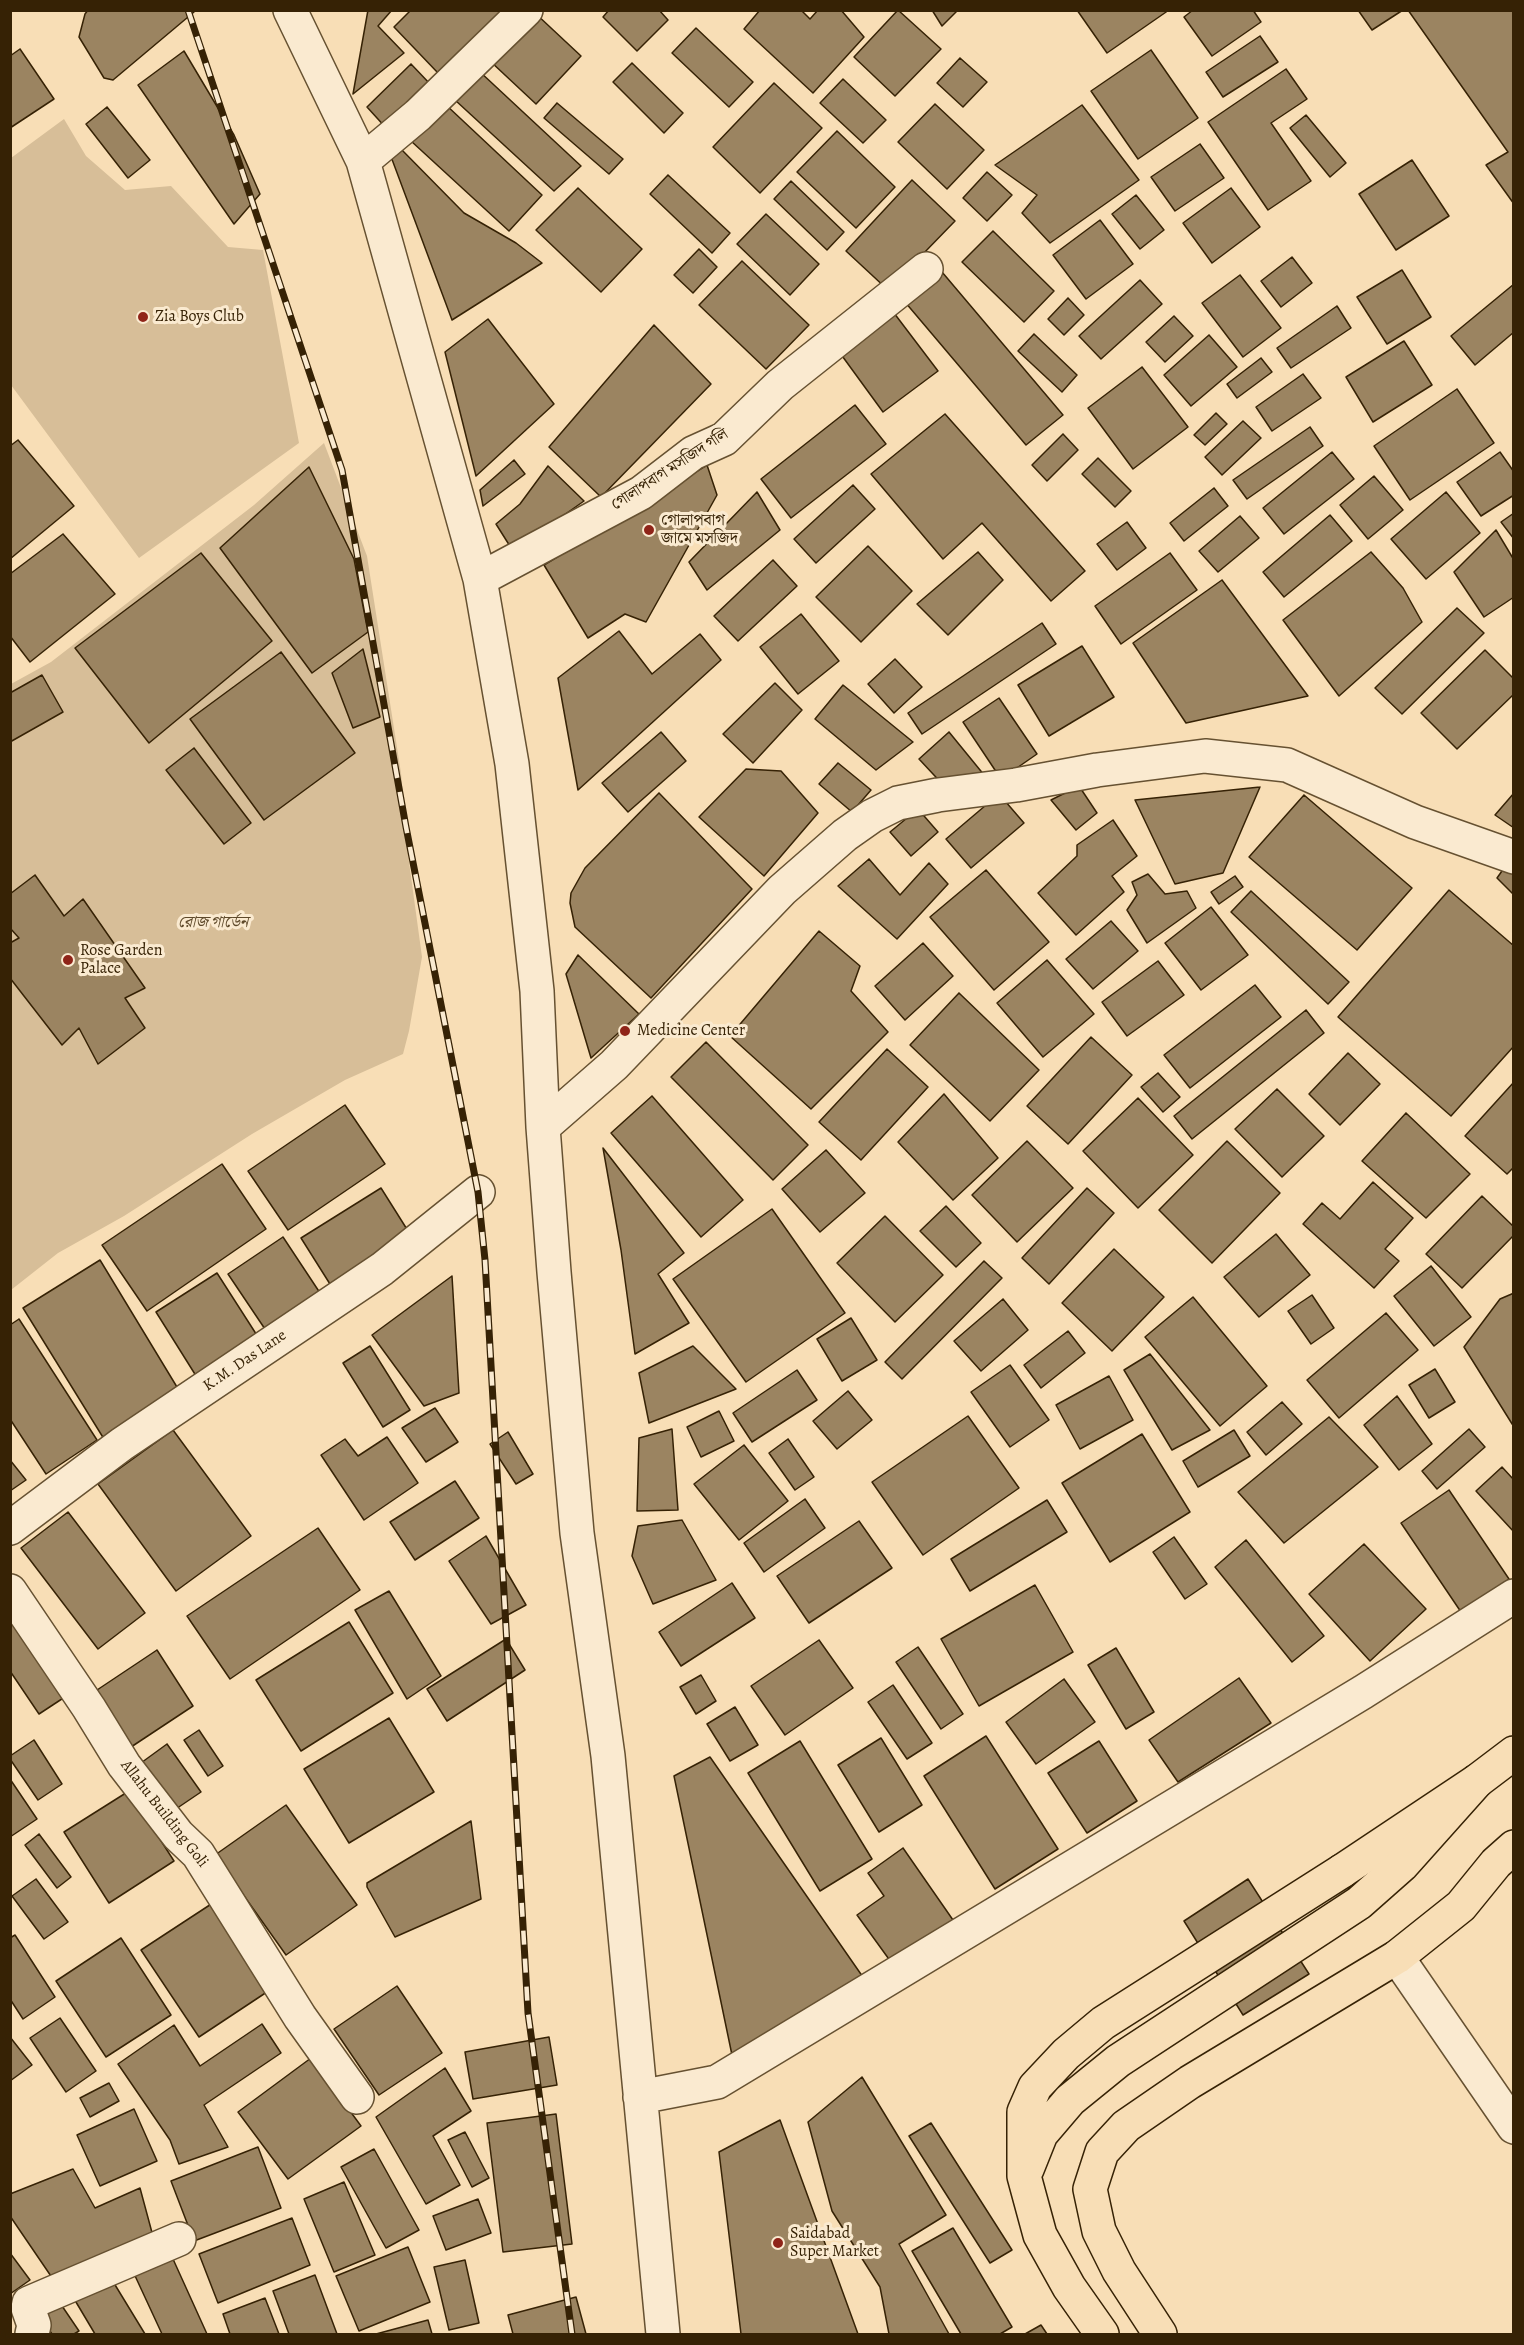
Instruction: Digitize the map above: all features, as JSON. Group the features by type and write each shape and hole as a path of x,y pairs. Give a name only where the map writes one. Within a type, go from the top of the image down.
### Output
{"main road":[{"path":"1102,2334 1069,2287 1040,2235 1024,2176 1024,2112 1035,2087 1066,2054 1103,2024 1477,1782 1514,1753"},
{"path":"1024,2176 1041,2134 1071,2100 1118,2061 1359,1903 1402,1865 1477,1782"},
{"path":"1160,2334 1119,2271 1099,2231 1090,2189 1102,2152 1126,2127 1190,2082 1397,1957 1461,1906 1496,1863 1514,1847"}],"street":[{"path":"290,10 363,161 480,579 512,764 537,991 543,1127 577,1533 608,1756 663,2334"},
{"path":"363,161 418,114 526,10"},
{"name":"গোলাপবাগ মসজিদ গলি","path":"480,579 641,493 693,453 724,439 780,385 926,269"},
{"path":"543,1127 614,1065 782,890 845,835 872,816 898,803 1097,770 1205,756 1287,765 1415,822 1514,857"},
{"name":"K.M. Das Lane","path":"10,1528 122,1444 382,1269 478,1192"},
{"name":"Allahu Building Goli","path":"10,1591 89,1708 124,1765 178,1835 198,1854 300,2016 357,2097"},
{"path":"640,2097 717,2082 1363,1692 1514,1596"},
{"path":"1397,1957 1514,2127"},
{"path":"32,2334 34,2325 28,2308 30,2302 179,2239"}],"green space":[{"name":"Zia Boys Club","path":"64,119 86,156 125,190 171,186 228,247 263,250 299,443 139,558 11,385 11,158"},
{"name":"রোজ গার্ডেন","path":"324,443 367,556 401,773 409,862 422,957 403,1054 345,1080 252,1134 124,1216 58,1253 11,1290 11,684 51,662 254,505"}],"building":[{"path":"88,10 193,10 194,12 113,80 104,78 79,37"},
{"path":"368,10 392,10 378,26 404,53 353,94"},
{"path":"411,10 503,10 438,73 394,27"},
{"path":"609,10 659,10 668,20 637,51 603,17"},
{"path":"760,10 801,10 810,19 818,10 841,10 864,37 813,93 744,29"},
{"path":"898,10 941,49 895,96 854,57"},
{"path":"932,10 958,10 942,26"},
{"path":"1077,10 1169,10 1107,53"},
{"path":"1193,10 1253,10 1261,22 1212,56 1184,17"},
{"path":"1358,10 1403,10 1372,30"},
{"path":"1408,10 1514,10 1514,204 1486,165 1508,152"},
{"path":"535,13 581,56 536,104 490,61"},
{"path":"696,28 753,82 729,107 672,53"},
{"path":"1260,36 1278,62 1223,97 1206,72"},
{"path":"20,49 54,99 10,128 10,56"},
{"path":"1151,50 1198,118 1138,159 1091,91"},
{"path":"184,51 234,135 260,194 234,224 138,85"},
{"path":"960,58 987,82 963,107 937,83"},
{"path":"632,63 683,113 664,133 613,82"},
{"path":"411,64 432,86 387,129 367,107"},
{"path":"1286,69 1307,99 1271,123 1311,181 1268,210 1208,122"},
{"path":"479,71 581,166 554,191 455,100"},
{"path":"843,79 886,120 863,143 820,103"},
{"path":"774,83 822,128 760,193 713,147"},
{"path":"557,103 623,159 609,174 544,118"},
{"path":"445,104 542,195 509,231 411,141"},
{"path":"935,104 984,150 947,189 898,142"},
{"path":"1082,105 1139,180 1050,243 1022,213 1037,195 995,165"},
{"path":"107,107 150,160 128,178 86,124"},
{"path":"1306,115 1346,163 1330,177 1290,128"},
{"path":"837,131 895,187 856,228 797,172"},
{"path":"1200,144 1224,178 1175,211 1151,177"},
{"path":"399,147 464,213 516,243 542,263 452,320 390,154"},
{"path":"1412,160 1449,216 1396,250 1359,194"},
{"path":"987,172 1012,195 987,221 963,198"},
{"path":"668,175 730,233 712,253 650,194"},
{"path":"912,180 955,221 888,290 846,251"},
{"path":"791,181 844,232 827,250 774,199"},
{"path":"578,188 642,249 601,292 536,230"},
{"path":"1231,188 1260,227 1212,263 1183,223"},
{"path":"1136,195 1164,230 1140,249 1112,214"},
{"path":"766,214 819,264 790,295 737,244"},
{"path":"1100,220 1133,264 1086,299 1053,255"},
{"path":"993,231 1054,291 1024,322 962,262"},
{"path":"699,249 717,267 693,293 674,275"},
{"path":"1292,257 1312,283 1281,307 1261,281"},
{"path":"742,261 809,325 766,369 699,305"},
{"path":"1402,270 1431,317 1387,344 1357,297"},
{"path":"942,272 1063,415 1026,445 905,302"},
{"path":"1240,275 1281,328 1243,357 1202,303"},
{"path":"1140,280 1162,304 1101,359 1079,336"},
{"path":"1514,284 1514,332 1475,365 1451,336"},
{"path":"1068,298 1084,315 1064,335 1048,319"},
{"path":"1337,306 1351,328 1291,368 1277,348"},
{"path":"894,313 938,371 883,412 840,353"},
{"path":"1174,316 1193,336 1165,362 1146,342"},
{"path":"488,319 554,404 476,476 445,352"},
{"path":"654,325 711,384 601,497 549,447"},
{"path":"1034,334 1077,375 1062,392 1018,351"},
{"path":"1209,335 1237,367 1191,406 1164,375"},
{"path":"1404,341 1432,385 1373,422 1346,377"},
{"path":"1261,358 1272,372 1237,398 1227,384"},
{"path":"1142,367 1188,427 1133,469 1088,408"},
{"path":"1303,374 1321,398 1272,431 1256,407"},
{"path":"1457,389 1494,443 1410,500 1374,446"},
{"path":"855,405 886,444 791,518 761,479"},
{"path":"1216,413 1227,424 1205,445 1194,435"},
{"path":"945,414 1085,571 1051,601 982,523 943,559 871,474"},
{"path":"1243,421 1261,438 1222,475 1205,457"},
{"path":"1310,427 1323,446 1247,499 1233,480"},
{"path":"1063,434 1078,450 1047,481 1032,465"},
{"path":"18,440 74,506 10,559 10,446"},
{"path":"1332,452 1354,479 1284,534 1263,508"},
{"path":"1500,452 1514,472 1514,495 1481,516 1457,482"},
{"path":"1098,458 1131,491 1115,507 1082,474"},
{"path":"514,460 525,474 483,506 480,490"},
{"name":"গোলাপবাগ জামে মসজিদ","path":"707,465 717,495 646,622 625,614 588,638 544,565"},
{"path":"548,466 584,501 513,551 496,524 520,504"},
{"path":"309,467 354,559 368,632 312,673 220,548"},
{"path":"1374,476 1403,510 1368,539 1340,505"},
{"path":"853,485 875,509 816,563 794,539"},
{"path":"1214,488 1228,506 1184,541 1170,523"},
{"path":"757,492 780,530 707,590 689,562"},
{"path":"1446,492 1480,533 1426,579 1391,539"},
{"path":"1514,513 1514,539 1501,522"},
{"path":"1330,515 1352,541 1284,597 1263,572"},
{"path":"1240,516 1259,538 1218,572 1199,551"},
{"path":"1127,522 1146,548 1117,570 1097,544"},
{"path":"1496,530 1514,560 1514,597 1484,617 1454,572"},
{"path":"63,534 115,594 30,662 10,636 10,574"},
{"path":"868,546 912,591 861,642 816,597"},
{"path":"978,552 1003,580 948,635 917,604"},
{"path":"1371,552 1403,588 1422,622 1339,696 1283,620"},
{"path":"201,553 272,641 149,743 75,648"},
{"path":"1170,553 1197,590 1121,644 1095,606"},
{"path":"773,560 797,586 738,641 714,616"},
{"path":"1222,580 1308,696 1186,723 1133,643"},
{"path":"1457,608 1484,633 1402,714 1375,688"},
{"path":"801,614 839,661 798,694 760,647"},
{"path":"1042,623 1056,644 922,734 908,713"},
{"path":"619,631 652,674 700,634 721,660 578,790 558,678"},
{"path":"1082,646 1114,697 1049,736 1018,685"},
{"path":"363,649 380,717 353,728 332,673"},
{"path":"1485,650 1514,679 1514,694 1457,749 1421,713"},
{"path":"281,652 355,753 264,820 190,719"},
{"path":"895,659 922,687 894,713 868,684"},
{"path":"42,675 63,712 10,742 10,693"},
{"path":"775,683 802,710 753,763 723,734"},
{"path":"843,685 913,742 876,770 815,719"},
{"path":"999,698 1037,754 1001,779 963,722"},
{"path":"661,732 686,761 628,812 602,783"},
{"path":"949,732 989,781 947,789 919,759"},
{"path":"194,748 251,823 224,844 166,770"},
{"path":"838,763 871,790 852,812 819,784"},
{"path":"746,769 781,771 818,813 764,876 699,817"},
{"path":"1079,786 1097,813 1076,830 1051,800"},
{"path":"1260,787 1223,873 1175,884 1135,800"},
{"path":"659,793 752,889 651,998 575,927 570,903 571,893 585,868"},
{"path":"1514,793 1514,828 1495,815"},
{"path":"999,794 1024,823 971,868 946,839"},
{"path":"1304,795 1412,888 1357,950 1249,857"},
{"path":"918,809 938,832 911,856 890,832"},
{"path":"1113,820 1137,856 1112,876 1124,892 1076,935 1038,893 1077,856 1077,845"},
{"path":"1514,854 1514,895 1497,878"},
{"path":"869,859 900,895 929,863 948,884 897,939 838,886"},
{"path":"986,870 1049,942 994,990 930,917"},
{"path":"1148,874 1165,894 1187,891 1196,908 1147,943 1127,910 1137,895 1132,882"},
{"name":"Rose Garden Palace","path":"35,875 64,916 83,899 145,988 125,998 145,1028 98,1064 79,1028 62,1045 10,978 10,943 19,938 10,928 10,894"},
{"path":"1235,876 1243,887 1219,904 1211,892"},
{"path":"1449,890 1514,946 1514,1046 1451,1116 1338,1017"},
{"path":"1251,891 1349,982 1328,1004 1231,912"},
{"path":"1211,907 1248,955 1201,990 1165,943"},
{"path":"1111,921 1138,951 1093,989 1066,959"},
{"path":"819,931 860,966 851,991 888,1032 811,1109 730,1036"},
{"path":"923,943 953,976 905,1020 875,986"},
{"path":"578,955 639,1014 591,1058 566,974"},
{"path":"1047,960 1094,1014 1043,1057 997,1003"},
{"path":"1158,961 1184,995 1127,1036 1102,1002"},
{"path":"1255,985 1281,1017 1190,1088 1164,1055"},
{"path":"959,993 1039,1070 990,1121 910,1045"},
{"path":"1306,1010 1324,1033 1192,1139 1174,1116"},
{"path":"1091,1037 1132,1075 1068,1144 1027,1106"},
{"path":"706,1042 808,1145 773,1180 671,1077"},
{"path":"887,1049 928,1087 861,1160 819,1122"},
{"path":"1348,1053 1380,1084 1340,1125 1309,1094"},
{"path":"1158,1073 1180,1097 1163,1112 1141,1087"},
{"path":"1514,1082 1514,1167 1507,1174 1465,1136"},
{"path":"1277,1089 1324,1136 1282,1177 1235,1129"},
{"path":"944,1094 998,1158 953,1200 898,1142"},
{"path":"652,1096 743,1200 701,1237 611,1133"},
{"path":"1138,1098 1193,1155 1138,1208 1083,1151"},
{"path":"345,1105 385,1164 288,1230 248,1171"},
{"path":"1406,1113 1470,1174 1426,1218 1362,1161"},
{"path":"1027,1141 1073,1188 1017,1242 972,1195"},
{"path":"1227,1141 1280,1193 1212,1263 1159,1210"},
{"path":"603,1148 684,1253 658,1274 689,1323 635,1354 621,1250"},
{"path":"826,1150 865,1193 820,1232 782,1189"},
{"path":"222,1164 266,1229 147,1311 102,1245"},
{"path":"1373,1182 1413,1218 1385,1249 1399,1261 1374,1288 1303,1224 1322,1203 1340,1219"},
{"path":"381,1188 415,1242 335,1292 301,1238"},
{"path":"1087,1188 1114,1213 1049,1284 1022,1258"},
{"path":"1482,1196 1514,1227 1514,1235 1462,1288 1426,1254"},
{"path":"946,1206 981,1243 956,1267 920,1231"},
{"path":"772,1209 845,1313 746,1382 673,1279"},
{"path":"885,1216 943,1275 895,1322 837,1263"},
{"path":"1276,1234 1310,1275 1259,1317 1224,1277"},
{"path":"283,1237 326,1302 271,1338 228,1274"},
{"path":"1114,1249 1164,1297 1112,1351 1062,1303"},
{"path":"100,1260 180,1392 104,1439 23,1308"},
{"path":"984,1261 1002,1278 902,1379 885,1362"},
{"path":"1431,1266 1471,1317 1434,1346 1394,1296"},
{"path":"217,1273 260,1340 198,1379 156,1312"},
{"path":"452,1276 459,1393 424,1406 372,1335"},
{"path":"1514,1293 1514,1427 1464,1347 1500,1299"},
{"path":"1312,1295 1334,1328 1311,1344 1288,1311"},
{"path":"1193,1297 1267,1386 1220,1426 1145,1337"},
{"path":"1003,1299 1028,1330 981,1371 954,1341"},
{"path":"1386,1313 1418,1350 1339,1418 1307,1380"},
{"path":"851,1318 877,1360 842,1381 817,1339"},
{"path":"19,1319 97,1440 46,1474 10,1419 10,1325"},
{"path":"1068,1331 1085,1353 1041,1388 1024,1365"},
{"path":"370,1346 410,1410 383,1427 343,1363"},
{"path":"693,1346 736,1389 649,1423 639,1373"},
{"path":"1150,1354 1210,1430 1172,1450 1124,1370"},
{"path":"1010,1365 1049,1420 1010,1447 971,1392"},
{"path":"1435,1369 1455,1402 1429,1418 1409,1385"},
{"path":"797,1370 817,1400 752,1442 733,1413"},
{"path":"1109,1376 1133,1420 1080,1449 1056,1405"},
{"path":"848,1391 872,1420 837,1449 813,1421"},
{"path":"1397,1396 1432,1444 1399,1470 1364,1425"},
{"path":"1282,1402 1302,1424 1266,1455 1247,1432"},
{"path":"435,1408 458,1442 426,1462 402,1428"},
{"path":"719,1411 734,1441 701,1457 687,1427"},
{"path":"968,1416 1019,1488 923,1555 872,1482"},
{"path":"1329,1417 1378,1467 1284,1543 1238,1492"},
{"path":"672,1429 678,1510 637,1511 639,1438"},
{"path":"1469,1429 1485,1447 1437,1489 1422,1471"},
{"path":"173,1430 251,1536 176,1591 98,1484"},
{"path":"1234,1430 1250,1456 1198,1487 1183,1461"},
{"path":"508,1432 533,1474 516,1484 490,1444"},
{"path":"1142,1434 1190,1512 1110,1562 1062,1483"},
{"path":"387,1437 418,1483 364,1520 321,1455 345,1439 358,1456"},
{"path":"788,1439 814,1477 795,1490 769,1453"},
{"path":"744,1445 788,1501 739,1540 694,1484"},
{"path":"10,1460 26,1480 10,1491"},
{"path":"1502,1467 1514,1480 1514,1532 1476,1491"},
{"path":"455,1481 479,1518 415,1560 390,1522"},
{"path":"1449,1490 1509,1579 1461,1612 1401,1523"},
{"path":"805,1499 825,1528 764,1572 744,1543"},
{"path":"1047,1500 1067,1532 970,1591 951,1559"},
{"path":"68,1512 145,1613 98,1649 21,1548"},
{"path":"682,1520 716,1580 653,1604 632,1556 638,1526"},
{"path":"859,1521 892,1568 809,1623 777,1576"},
{"path":"318,1528 360,1590 230,1679 187,1616"},
{"path":"486,1536 526,1605 491,1624 449,1561"},
{"path":"1174,1537 1207,1584 1185,1599 1153,1552"},
{"path":"1246,1540 1324,1636 1292,1662 1215,1567"},
{"path":"1364,1544 1426,1609 1370,1661 1309,1594"},
{"path":"732,1583 755,1618 681,1666 659,1632"},
{"path":"1035,1585 1073,1652 979,1706 941,1639"},
{"path":"389,1591 441,1676 407,1699 355,1610"},
{"path":"10,1595 74,1691 39,1714 10,1671"},
{"path":"349,1622 393,1693 301,1751 256,1680"},
{"path":"506,1639 525,1670 447,1721 427,1689"},
{"path":"819,1640 853,1688 785,1735 751,1686"},
{"path":"918,1647 963,1714 941,1729 896,1662"},
{"path":"1116,1648 1154,1712 1126,1729 1088,1665"},
{"path":"157,1650 193,1706 125,1751 88,1696"},
{"path":"701,1675 716,1701 696,1714 680,1687"},
{"path":"1239,1678 1271,1723 1178,1782 1149,1740"},
{"path":"1064,1679 1095,1722 1036,1764 1006,1722"},
{"path":"893,1685 932,1743 907,1759 868,1702"},
{"path":"735,1707 758,1745 730,1761 707,1724"},
{"path":"389,1718 434,1792 349,1843 304,1769"},
{"path":"199,1730 223,1766 208,1776 184,1740"},
{"path":"986,1736 1058,1849 995,1889 924,1776"},
{"path":"881,1738 922,1805 879,1832 838,1765"},
{"path":"34,1740 62,1784 38,1800 10,1759 10,1756"},
{"path":"800,1741 872,1859 820,1891 748,1773"},
{"path":"1099,1741 1137,1801 1087,1833 1048,1773"},
{"path":"167,1744 201,1792 167,1815 134,1768"},
{"path":"710,1757 865,1980 732,2055 674,1776"},
{"path":"10,1779 37,1819 10,1837"},
{"path":"129,1791 174,1861 109,1903 64,1832"},
{"path":"286,1805 357,1905 286,1955 215,1855"},
{"path":"471,1821 481,1899 395,1937 367,1887 367,1883"},
{"path":"39,1834 71,1877 57,1888 25,1845"},
{"path":"903,1848 953,1920 891,1962 857,1915 884,1896 868,1873"},
{"path":"36,1879 68,1922 44,1939 12,1896"},
{"path":"1248,1879 1309,1974 1243,2015 1184,1921"},
{"path":"225,1895 282,1982 199,2037 141,1950"},
{"path":"15,1935 55,1997 23,2019 10,1999 10,1938"},
{"path":"121,1938 171,2015 106,2057 56,1981"},
{"path":"397,1986 442,2053 379,2095 334,2029"},
{"path":"60,2018 96,2071 66,2092 30,2038"},
{"path":"262,2024 281,2053 204,2105 228,2147 179,2164 170,2140 118,2064 174,2025 200,2066"},
{"path":"10,2037 32,2065 10,2081"},
{"path":"549,2037 557,2085 473,2099 465,2052"},
{"path":"311,2058 361,2126 288,2179 238,2112"},
{"path":"445,2068 471,2111 433,2136 460,2185 426,2204 376,2117"},
{"path":"862,2077 946,2215 899,2244 949,2334 889,2334 880,2287 832,2211 808,2122"},
{"path":"109,2083 119,2101 90,2117 80,2098"},
{"path":"134,2109 157,2161 100,2186 77,2135"},
{"path":"556,2114 572,2244 503,2252 487,2123"},
{"name":"Saidabad Super Market","path":"780,2120 858,2334 741,2334 719,2152"},
{"path":"931,2123 1012,2250 990,2263 909,2136"},
{"path":"465,2132 489,2178 472,2187 448,2140"},
{"path":"258,2147 281,2208 194,2241 171,2181"},
{"path":"374,2149 419,2230 386,2248 341,2167"},
{"path":"73,2169 95,2208 140,2188 154,2240 55,2282 10,2216 10,2194"},
{"path":"344,2182 375,2255 334,2272 304,2199"},
{"path":"478,2199 491,2233 446,2250 433,2216"},
{"path":"292,2218 310,2265 218,2303 199,2254"},
{"path":"953,2228 1012,2327 1000,2334 961,2334 912,2251"},
{"path":"408,2247 430,2302 359,2331 336,2276"},
{"path":"168,2248 207,2334 162,2334 130,2265"},
{"path":"10,2253 30,2280 10,2294"},
{"path":"465,2260 479,2323 449,2330 434,2267"},
{"path":"109,2275 145,2334 95,2334 73,2297"},
{"path":"315,2275 337,2334 289,2334 273,2291"},
{"path":"576,2297 586,2334 513,2334 508,2315"},
{"path":"265,2298 279,2334 230,2334 223,2314"},
{"path":"60,2303 79,2331 74,2334 52,2334 40,2317"},
{"path":"428,2320 432,2334 376,2334"},
{"path":"1041,2325 1047,2334 1025,2334"}],"railway":[{"path":"188,10 342,470 406,827 478,1192 485,1260 528,2013 572,2334"}],"place":[{"name":"Zia Boys Club","path":"143,317"},
{"name":"গোলাপবাগ জামে মসজিদ","path":"649,530"},
{"name":"Rose Garden Palace","path":"68,960"},
{"name":"Medicine Center","path":"625,1031"},
{"name":"Saidabad Super Market","path":"778,2243"}]}
